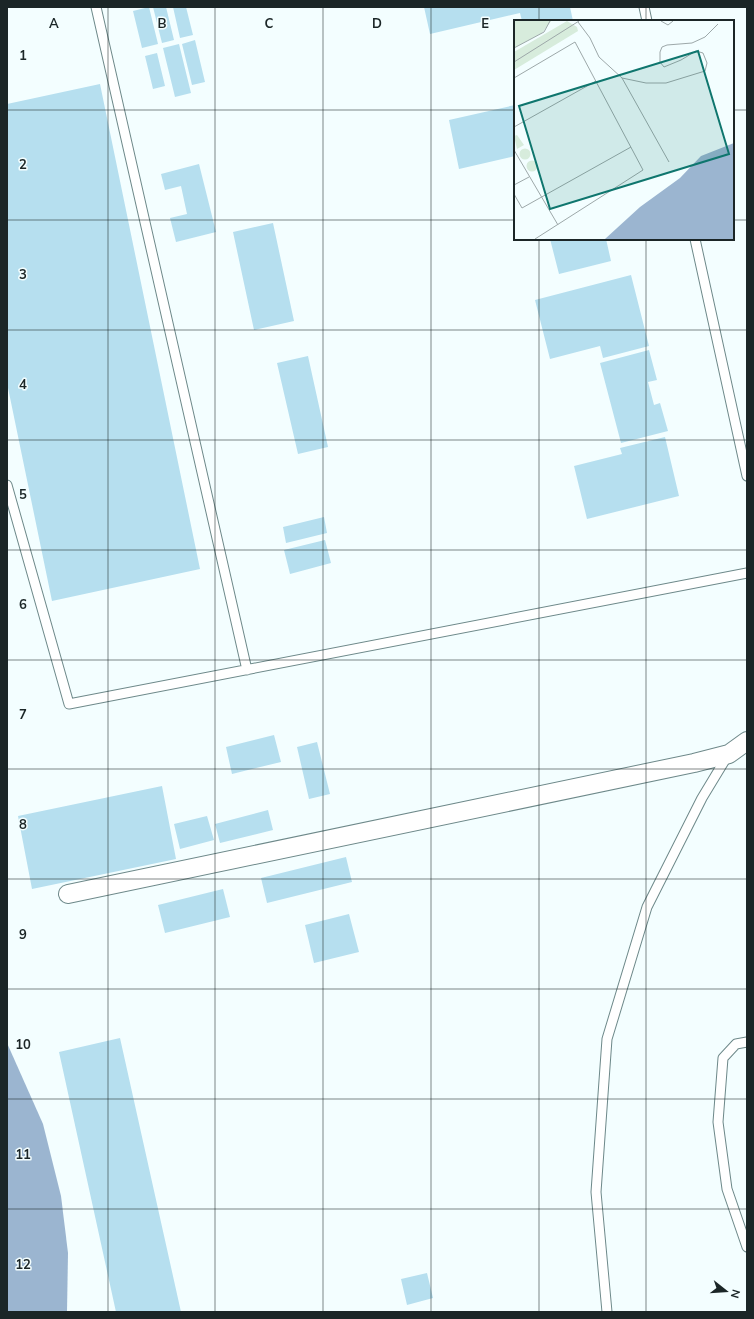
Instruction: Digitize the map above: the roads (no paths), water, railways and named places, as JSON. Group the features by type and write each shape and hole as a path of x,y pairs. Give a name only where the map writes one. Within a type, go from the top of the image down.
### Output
{"street":[{"path":"68,894 694,763 729,754 747,741"}],"lane":[{"path":"96,7 247,670"},
{"path":"644,7 647,20"},
{"path":"695,240 747,476"},
{"path":"7,485 69,704 747,573"},
{"path":"606,1312 596,1192 607,1039 647,907 702,798 729,754"},
{"path":"747,1042 736,1044 722,1058 718,1122 727,1189 747,1247"}],"water":[{"path":"7,1043 43,1124 61,1196 68,1253 67,1312 7,1312"}]}
